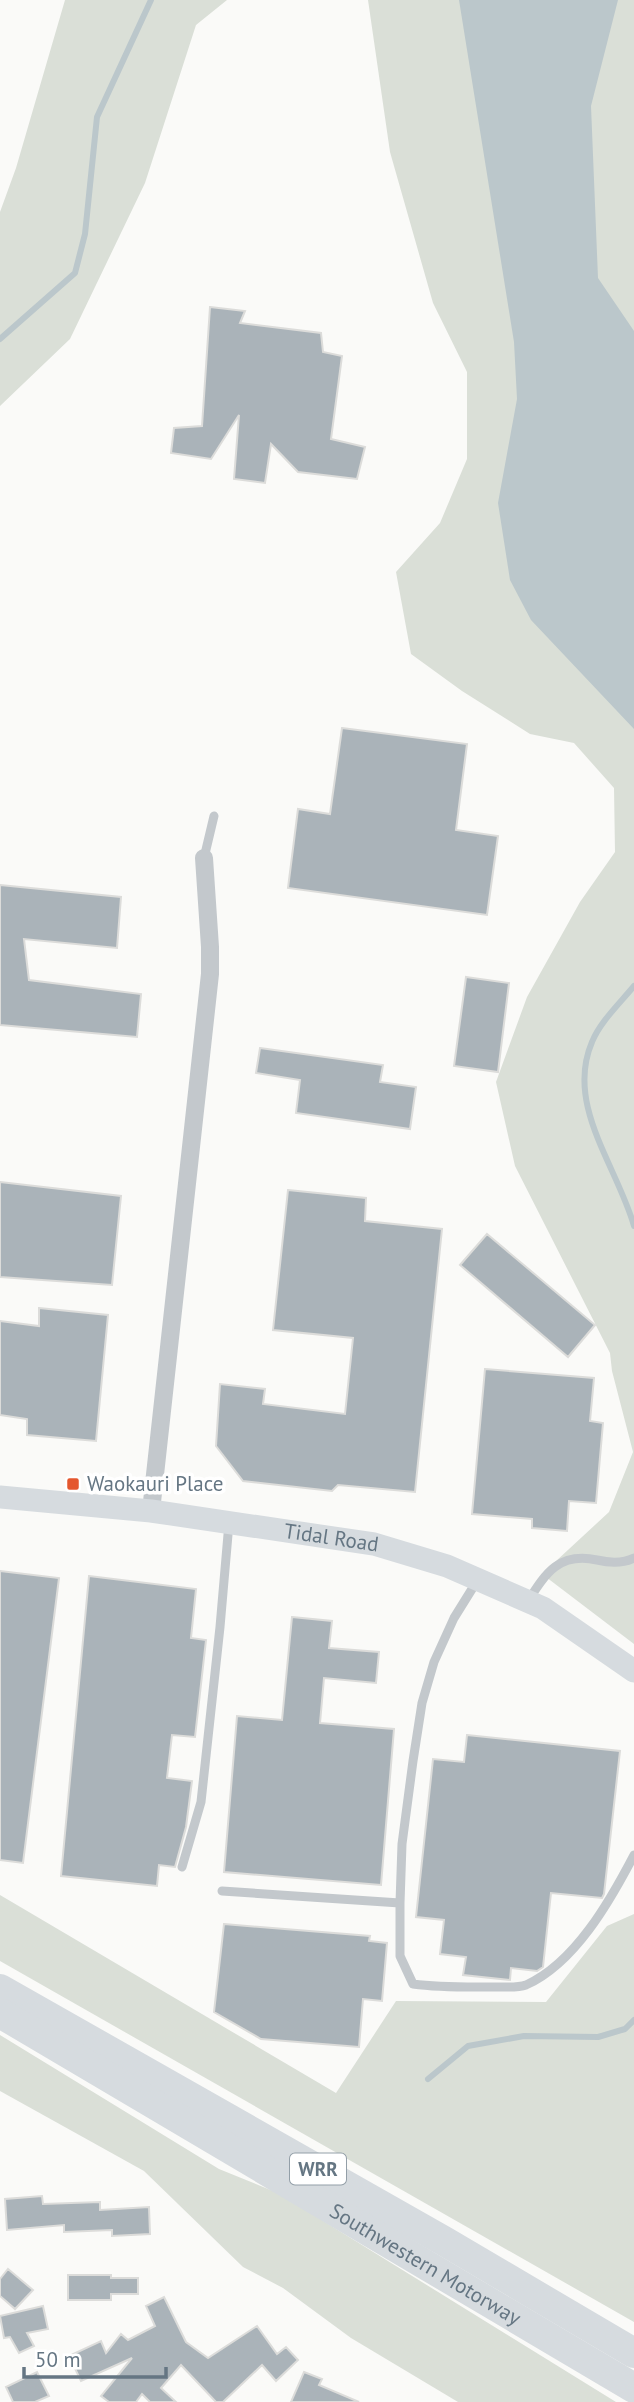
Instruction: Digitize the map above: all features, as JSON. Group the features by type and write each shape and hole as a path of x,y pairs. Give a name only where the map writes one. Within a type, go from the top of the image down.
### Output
{"highway":[{"name":"Southwestern Motorway","path":"0,1989 444,2241 634,2353"},
{"name":"Southwestern Motorway","path":"0,2013 634,2388"}],"main road":[{"name":"Tidal Road","path":"0,1497 151,1511 374,1544 447,1566 543,1608 634,1671"}],"street":[{"path":"151,1511 210,974 211,947 204,858"}],"lane":[{"path":"204,858 214,816"},
{"path":"182,1867 201,1802 229,1522"},
{"path":"528,1601 548,1573 564,1561 575,1558 619,1563 634,1558"},
{"path":"477,1580 454,1618 439,1651 422,1703 402,1844 400,1903 400,1956 413,1984 449,1988 523,1986 560,1964 617,1888 634,1856"},
{"path":"222,1891 400,1903"}],"shaded area":[{"path":"65,0 227,0 196,25 145,183 70,339 0,406 0,212 16,168"},
{"path":"368,0 634,0 634,1644 542,1574 609,1512 633,1452 612,1371 610,1353 515,1166 496,1082 527,997 580,902 615,852 614,788 574,743 530,734 462,691 411,654 396,572 440,523 467,459 467,372 433,303 390,152"},
{"path":"459,0 618,0 591,106 598,278 634,331 634,729 531,620 510,580 498,503 517,399 514,342"},
{"path":"0,1895 336,2093 396,2001 546,2002 607,1926 634,1914 634,2322 0,1961"},
{"path":"0,2035 219,2169 300,2202 320,2219 616,2402 458,2402 351,2338 283,2288 243,2267 144,2171 0,2091"}],"building":[{"path":"210,307 245,311 240,323 321,333 323,352 342,356 331,439 365,447 357,479 298,472 271,444 265,483 234,479 239,415 211,459 171,453 174,428 202,426"},
{"path":"342,728 467,744 456,830 498,836 487,915 288,888 298,809 330,814"},
{"path":"0,885 121,897 117,948 24,939 29,980 141,994 137,1037 0,1025"},
{"path":"466,977 509,983 498,1072 454,1066"},
{"path":"260,1048 383,1065 380,1082 416,1087 410,1129 296,1113 300,1080 256,1073"},
{"path":"0,1182 121,1196 112,1285 0,1277"},
{"path":"288,1190 366,1198 365,1221 442,1229 415,1492 338,1485 332,1491 243,1481 216,1446 220,1384 265,1389 263,1404 345,1414 353,1338 273,1330"},
{"path":"487,1234 595,1325 568,1357 460,1265"},
{"path":"39,1308 108,1315 96,1441 27,1435 27,1419 0,1415 0,1321 39,1326"},
{"path":"485,1369 594,1378 590,1421 603,1423 596,1503 569,1501 567,1531 532,1528 532,1519 472,1514"},
{"path":"0,1571 59,1578 23,1863 0,1860"},
{"path":"89,1576 196,1589 191,1638 206,1640 195,1737 172,1735 167,1778 192,1781 186,1827 175,1867 159,1865 157,1886 61,1876"},
{"path":"292,1617 332,1621 329,1648 379,1652 376,1683 324,1678 320,1723 394,1729 381,1885 224,1872 237,1716 282,1720"},
{"path":"467,1735 620,1751 604,1894 602,1898 551,1893 543,1967 537,1971 511,1968 510,1980 463,1975 466,1957 440,1954 444,1920 416,1917 433,1759 464,1762"},
{"path":"224,1924 370,1936 369,1941 387,1943 382,2001 363,1999 359,2047 261,2039 214,2012"},
{"path":"42,2196 43,2204 100,2202 100,2210 149,2207 150,2234 112,2236 112,2230 64,2232 64,2225 7,2230 5,2199"},
{"path":"8,2269 33,2290 15,2309 0,2296 0,2279"},
{"path":"68,2275 138,2278 138,2294 111,2294 111,2300 68,2300"},
{"path":"164,2297 186,2342 208,2358 257,2326 277,2354 286,2347 298,2360 276,2381 262,2365 223,2402 216,2402 181,2365 161,2388 176,2402 150,2402 142,2394 136,2402 109,2402 101,2396 132,2358 81,2381 69,2356 101,2341 106,2353 121,2334 128,2340 155,2326 146,2306"},
{"path":"43,2306 48,2329 27,2333 34,2346 19,2353 10,2337 4,2338 0,2316"},
{"path":"37,2372 49,2396 35,2402 13,2402 6,2387"},
{"path":"304,2372 322,2379 319,2385 359,2402 291,2402"}],"waterway":[{"path":"0,339 75,273 85,234 97,117 151,0"},
{"path":"634,986 605,1020 592,1042 585,1066 585,1089 596,1135 634,1226"},
{"path":"428,2079 468,2046 524,2036 598,2037 625,2029 634,2020"}],"place":[{"name":"Waokauri Place","path":"73,1484"}]}
